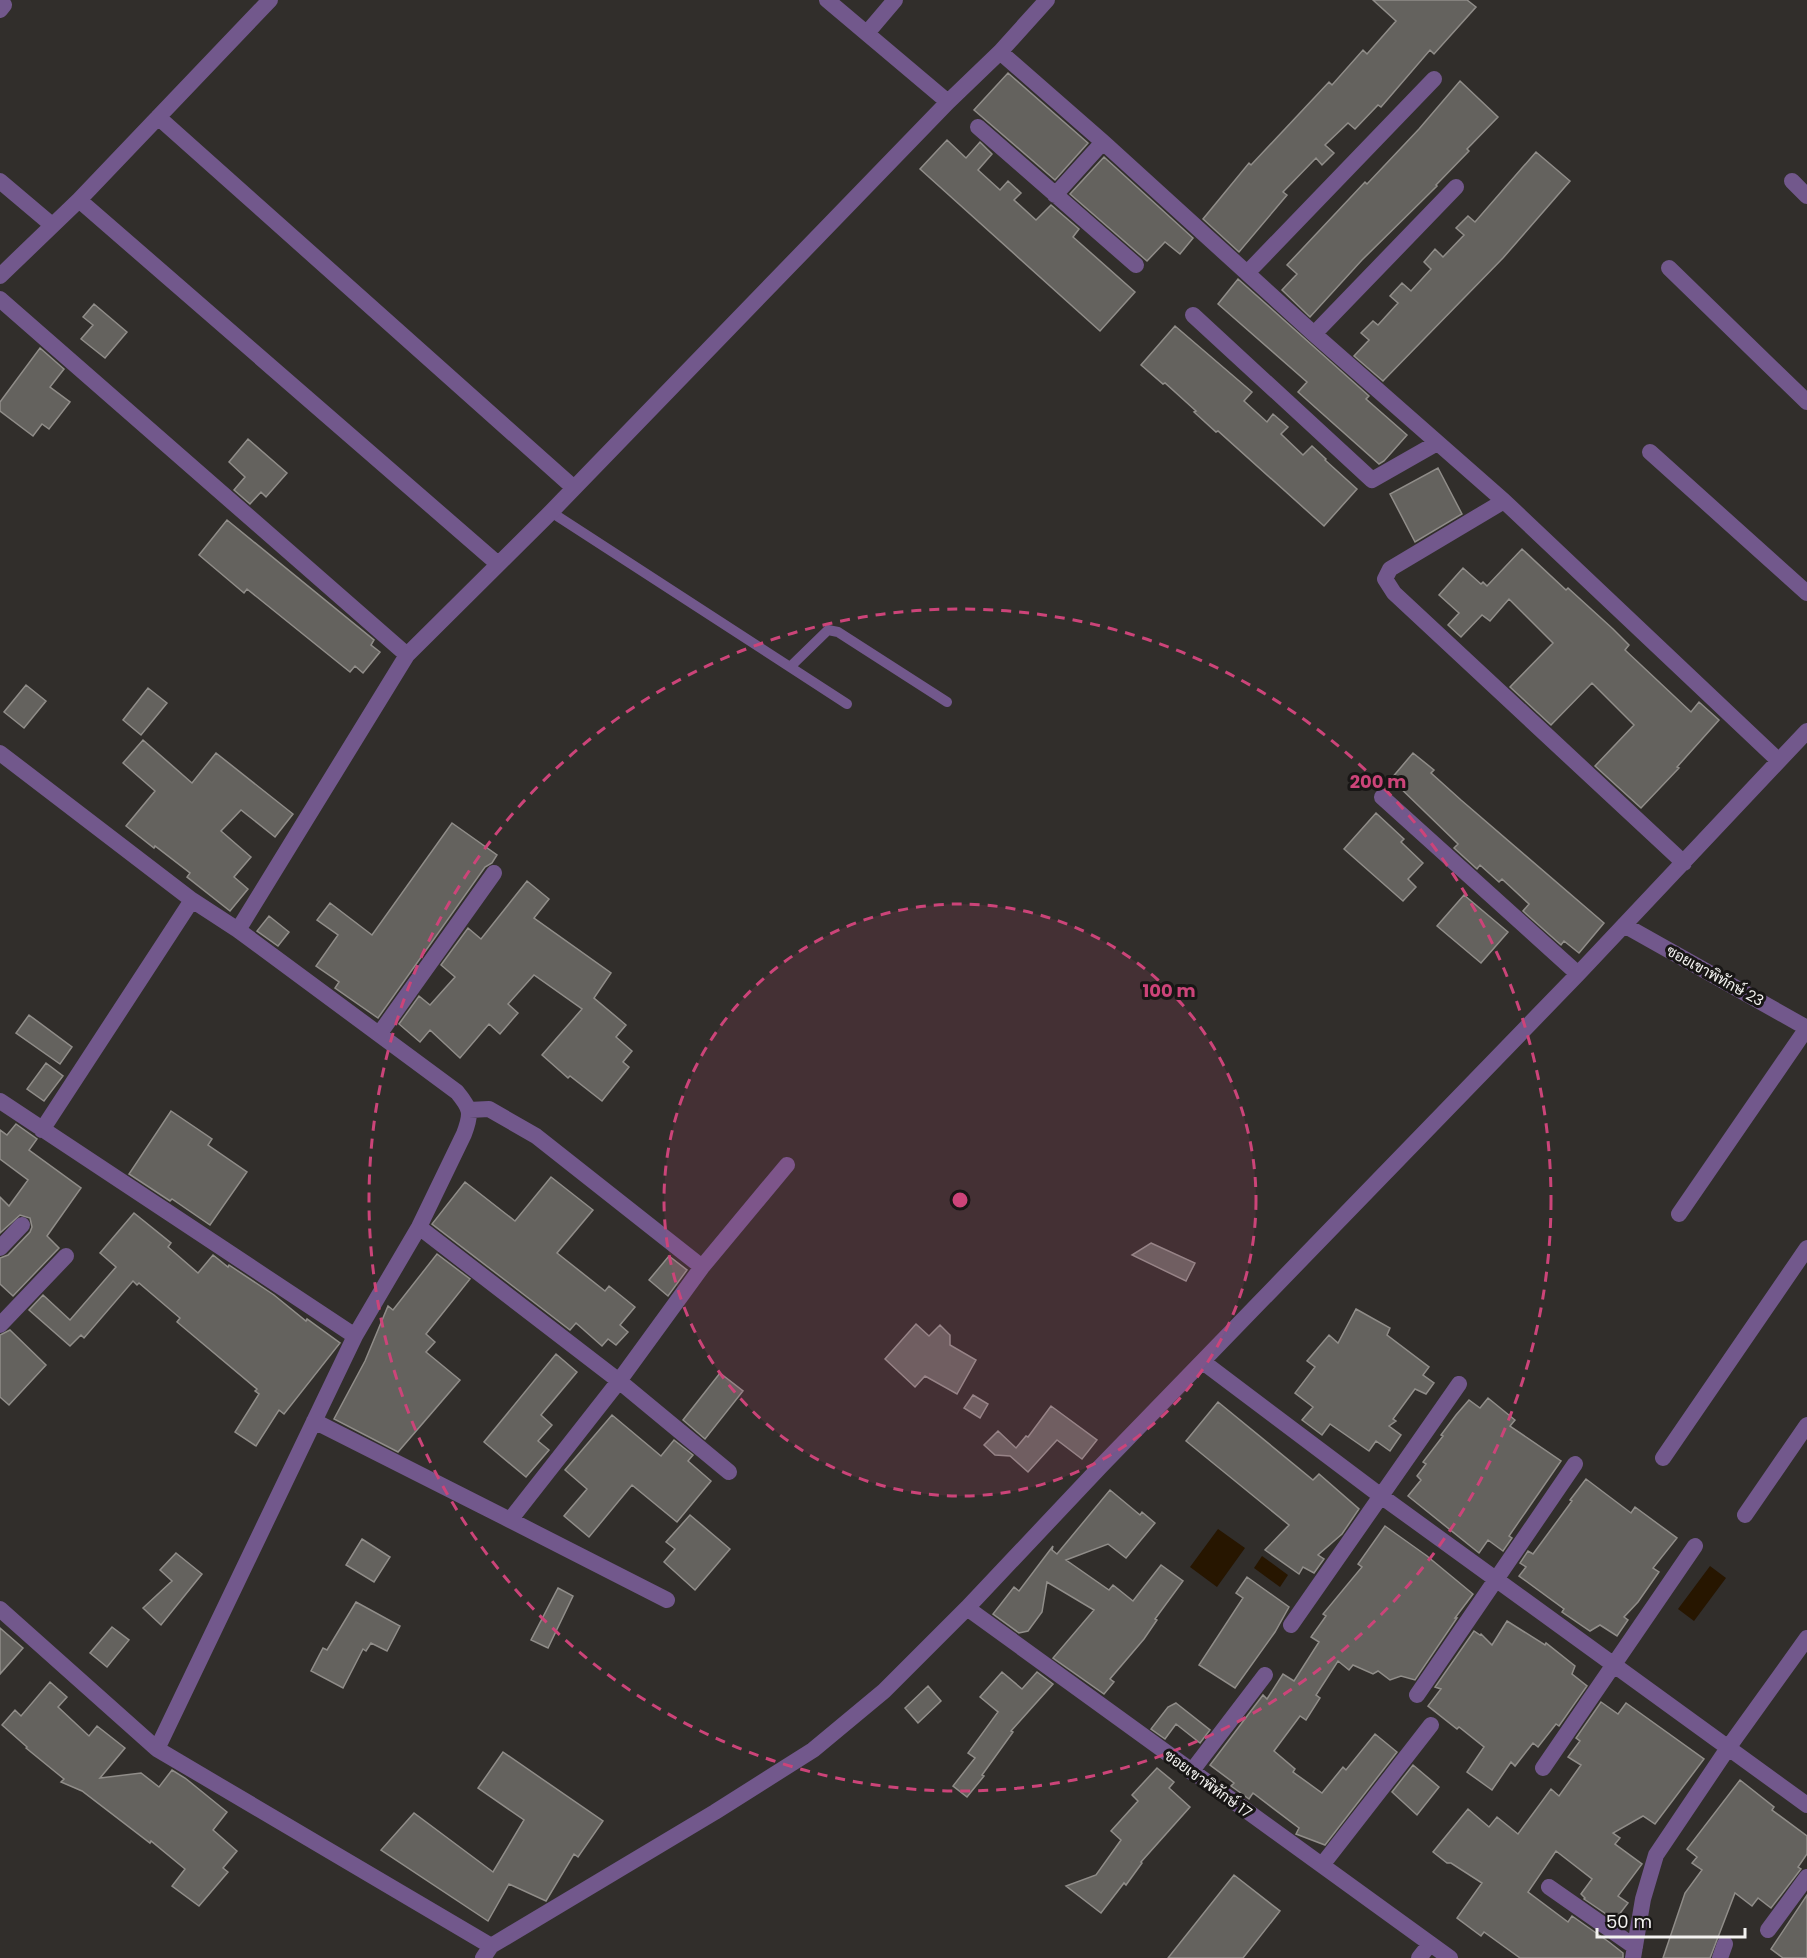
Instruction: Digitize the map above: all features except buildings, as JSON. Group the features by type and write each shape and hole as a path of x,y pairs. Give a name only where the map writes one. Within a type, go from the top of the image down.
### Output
{"street":[{"path":"0,276 78,200 270,0"},
{"path":"827,0 948,102"},
{"path":"867,33 895,0"},
{"path":"238,930 407,655 551,512 948,102 1000,52 1047,0"},
{"path":"1000,52 1504,501 1778,760"},
{"path":"1248,272 1434,79"},
{"path":"158,117 574,488"},
{"path":"978,127 1136,265"},
{"path":"1055,195 1103,142"},
{"path":"0,181 52,225"},
{"path":"1792,181 1807,196"},
{"path":"1314,334 1455,187"},
{"path":"78,200 498,564"},
{"path":"1669,268 1807,402"},
{"path":"0,299 407,655"},
{"path":"1193,315 1372,480 1437,443"},
{"path":"1650,452 1807,593"},
{"path":"1504,501 1390,569 1385,579 1387,585 1684,863"},
{"path":"0,1609 157,1749 487,1952 813,1750 884,1691 967,1608 1101,1466 1578,974 1807,731"},
{"path":"0,753 192,900 238,930 380,1033 457,1092 469,1110 470,1119 464,1134 419,1227 355,1336 157,1749"},
{"path":"1382,797 1578,974"},
{"path":"380,1033 494,873"},
{"path":"42,1130 192,900"},
{"name":"ซอยเขาพิทักษ์ 23","path":"1624,925 1807,1028"},
{"path":"1678,1214 1807,1028"},
{"path":"0,1101 355,1336"},
{"path":"469,1110 489,1109 536,1136 702,1267"},
{"path":"510,1520 619,1381 702,1267 787,1165"},
{"path":"0,1248 22,1225"},
{"path":"419,1227 619,1381 729,1472"},
{"path":"1663,1458 1807,1248"},
{"path":"0,1325 66,1256"},
{"path":"1203,1362 1381,1496 1807,1805"},
{"path":"1291,1625 1459,1384"},
{"path":"314,1421 667,1600"},
{"path":"1746,1515 1807,1425"},
{"path":"1417,1695 1575,1464"},
{"path":"1543,1768 1695,1546"},
{"name":"ซอยเขาพิทักษ์ 17","path":"967,1608 1450,1958"},
{"path":"1549,1887 1634,1952 1643,1899 1656,1855 1728,1748 1807,1638"},
{"path":"1191,1772 1265,1675"},
{"path":"1322,1865 1431,1725"},
{"path":"1768,1930 1807,1877"},
{"path":"1419,1958 1430,1944"}],"lane":[{"path":"551,512 847,704"},
{"path":"790,667 828,630 838,632 947,702"}],"shaded area":[{"path":"1218,1529 1245,1548 1217,1587 1190,1567"},
{"path":"1262,1556 1288,1575 1280,1587 1254,1568"},
{"path":"1710,1566 1726,1578 1694,1621 1678,1609"}]}
